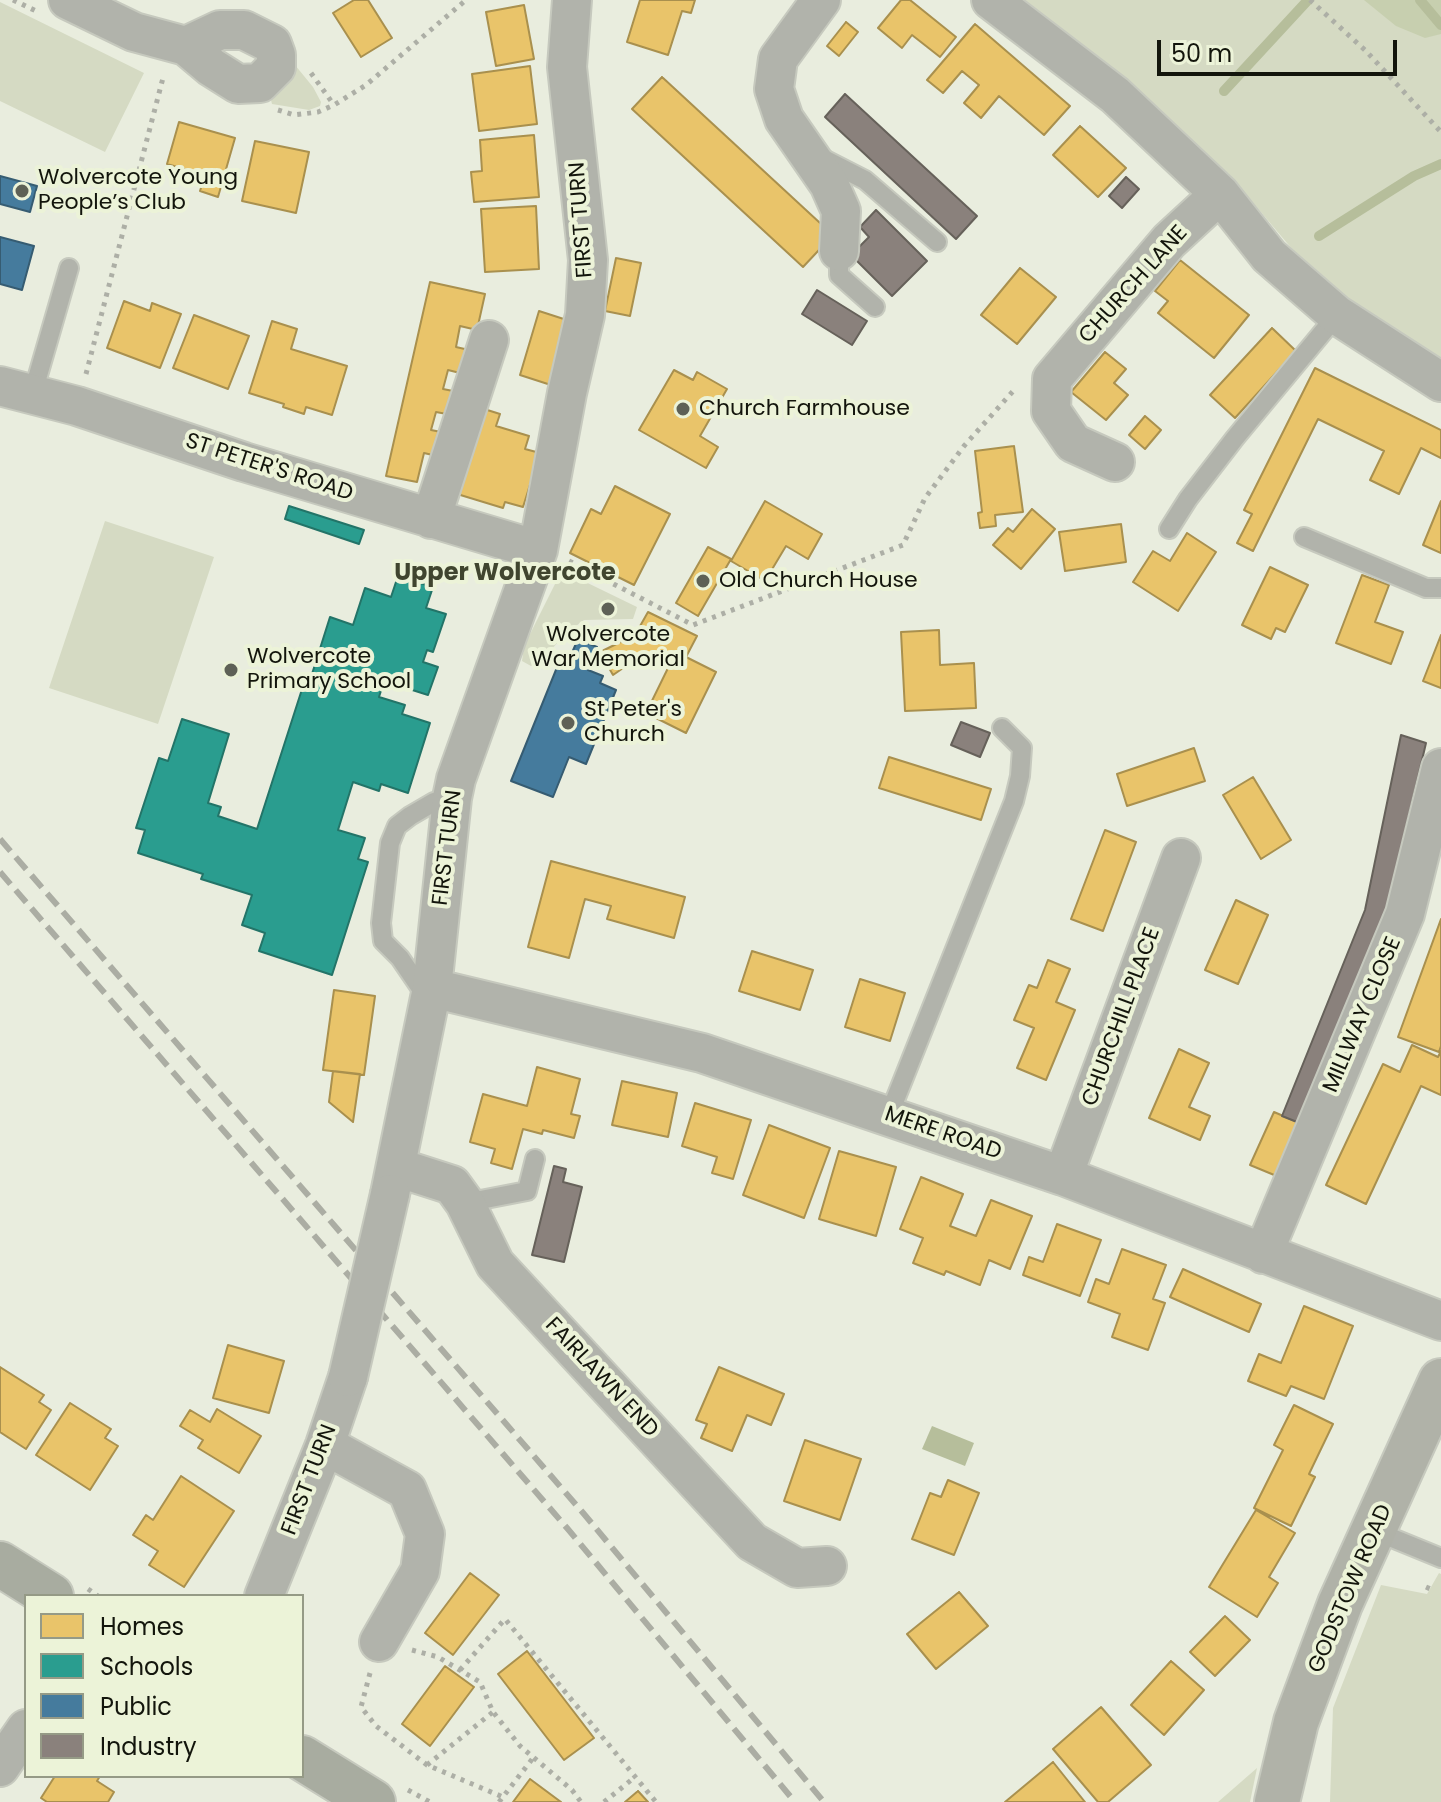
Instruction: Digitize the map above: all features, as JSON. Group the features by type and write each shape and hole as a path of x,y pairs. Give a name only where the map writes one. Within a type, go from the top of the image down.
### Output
{"main road":[{"path":"0,1564 48,1594"},
{"path":"304,1759 373,1802"}],"street":[{"path":"68,0 134,32 175,60"},
{"name":"FIRST TURN","path":"265,1594 325,1445 348,1377 431,995 452,798 538,550 585,315 588,260 567,67 572,0"},
{"path":"821,0 778,59 774,89 784,119 829,184 841,211 839,251"},
{"path":"991,0 1115,95 1220,194 1269,256 1337,315 1441,382"},
{"name":"CHURCH LANE","path":"1036,381 1169,241 1220,194"},
{"path":"431,519 489,340"},
{"path":"1036,381 1051,411 1073,443 1115,462"},
{"name":"ST PETER'S ROAD","path":"16,391 77,406 244,462 538,550"},
{"name":"MILLWAY CLOSE","path":"1263,1254 1405,914 1441,768"},
{"name":"CHURCHILL PLACE","path":"1063,1176 1181,858"},
{"name":"MERE ROAD","path":"431,995 702,1053 1063,1176 1441,1321"},
{"name":"FAIRLAWN END","path":"393,1180 452,1185 465,1203 495,1264 752,1542 797,1568 827,1566"},
{"name":"GODSTOW ROAD","path":"1277,1802 1296,1722 1340,1604 1441,1381"},
{"path":"325,1445 407,1490 425,1534 420,1571 379,1642"},
{"path":"0,1767 24,1732"}],"lane":[{"path":"802,148 865,180 937,242"},
{"path":"839,251 839,275 875,307"},
{"path":"16,391 69,268"},
{"path":"1169,529 1235,438 1337,315"},
{"path":"1304,537 1426,588 1441,588"},
{"path":"889,1115 1014,801 1022,748 1002,728"},
{"path":"431,995 383,941 381,923 390,843 397,826 434,802 452,798"},
{"path":"465,1203 527,1191 535,1159"},
{"path":"1375,1531 1441,1558"}],"path":[{"path":"267,107 294,115 318,112 334,105 366,85 466,0"},
{"path":"1310,0 1366,51 1441,132"},
{"path":"77,406 175,60"},
{"path":"538,550 567,560 693,625 903,545 925,498 964,446 1036,381"},
{"path":"1426,1587 1435,1591"},
{"path":"460,1670 505,1619 656,1802"},
{"path":"533,1758 501,1799 427,1765 376,1726 361,1707 379,1642 438,1657 480,1682 493,1712 520,1746 572,1790 581,1802"},
{"path":"427,1765 493,1712"},
{"path":"604,1802 635,1777"}],"shaded area":[{"path":"1013,0 1441,0 1441,366 1398,341 1292,249 1228,173"},
{"path":"1364,0 1441,0 1441,34 1425,38 1396,26"},
{"path":"0,2 144,73 105,152 0,101"},
{"path":"295,65 313,87 320,106 309,110 272,104 271,100 286,81 289,68"},
{"path":"105,521 214,557 158,724 49,688"},
{"path":"561,572 637,607 633,619 584,620 564,635 540,663 531,666 522,661 524,646"},
{"path":"932,1426 974,1443 965,1466 922,1449"},
{"path":"1439,1573 1441,1802 1330,1802 1333,1708 1381,1585 1427,1594"},
{"path":"1257,1768 1250,1802 1218,1802"}],"building: Homes":[{"path":"354,0 368,0 392,38 361,57 333,13"},
{"path":"640,0 695,0 691,13 682,11 668,55 627,42"},
{"path":"901,0 910,0 956,37 940,57 912,35 902,48 878,28"},
{"path":"524,5 534,59 496,66 486,12"},
{"path":"846,22 858,32 839,56 827,46"},
{"path":"975,24 1070,106 1044,135 999,96 981,118 964,103 979,85 962,71 943,93 927,80"},
{"path":"530,66 537,124 479,131 472,74"},
{"path":"662,77 833,235 803,267 632,109"},
{"path":"179,122 235,138 218,197 200,191 205,175 167,164"},
{"path":"1080,126 1126,168 1098,197 1053,155"},
{"path":"534,135 539,197 474,202 471,172 482,171 480,140"},
{"path":"255,141 309,152 296,213 242,201"},
{"path":"536,206 539,269 485,272 481,209"},
{"path":"616,258 641,263 630,316 605,311"},
{"path":"1180,260 1249,315 1214,358 1158,313 1168,301 1155,291"},
{"path":"1020,268 1056,297 1017,344 981,315"},
{"path":"430,282 485,294 477,330 460,326 456,347 469,350 464,374 448,370 443,389 458,392 452,415 436,412 431,430 446,433 441,457 424,453 417,482 386,476"},
{"path":"124,301 150,311 152,303 181,314 160,368 107,348"},
{"path":"539,311 573,322 554,386 520,375"},
{"path":"194,315 249,336 228,389 173,368"},
{"path":"272,321 297,329 291,349 347,366 332,415 306,407 304,414 249,393"},
{"path":"1272,328 1296,351 1235,418 1210,395"},
{"path":"1105,352 1126,369 1114,383 1128,395 1106,420 1071,392"},
{"path":"1315,368 1441,430 1441,458 1421,448 1399,494 1370,480 1384,451 1318,419 1253,551 1237,543 1252,514 1244,510"},
{"name":"Church Farmhouse","path":"674,370 693,380 697,372 727,389 700,436 718,447 706,468 639,430"},
{"path":"481,408 500,414 496,426 529,436 525,449 540,453 523,507 505,502 503,508 444,490"},
{"path":"1145,416 1161,430 1145,449 1129,435"},
{"path":"1014,446 1023,512 995,515 996,526 980,528 978,513 982,512 975,451"},
{"path":"615,486 670,514 634,585 570,553 591,509 601,514"},
{"path":"765,501 822,534 808,559 786,546 765,581 731,561"},
{"path":"1441,501 1441,553 1423,545"},
{"path":"1032,509 1055,529 1021,569 993,545 1008,528 1013,532"},
{"path":"1121,524 1126,562 1065,571 1059,532"},
{"path":"1187,533 1216,552 1178,611 1133,582 1153,551 1170,561"},
{"name":"Old Church House","path":"708,547 731,559 698,616 676,603"},
{"path":"1270,567 1308,585 1285,632 1276,628 1271,639 1242,625"},
{"path":"1362,575 1389,585 1375,622 1403,632 1391,664 1336,643"},
{"path":"648,612 697,636 686,657 716,672 686,733 646,713 669,666 645,653 613,675 600,652 635,635"},
{"path":"939,630 940,665 974,663 976,708 905,711 901,632"},
{"path":"1441,635 1441,688 1423,681"},
{"path":"1194,748 1205,781 1127,806 1117,774"},
{"path":"889,757 991,789 981,820 879,788"},
{"path":"1253,777 1291,840 1261,859 1223,795"},
{"path":"1105,830 1136,842 1103,931 1071,919"},
{"path":"551,861 685,897 674,938 607,919 611,906 585,899 569,958 528,947"},
{"path":"1236,900 1268,915 1238,984 1205,970"},
{"path":"1441,919 1441,1046 1439,1052 1398,1037"},
{"path":"752,951 813,970 800,1010 739,991"},
{"path":"1048,960 1070,969 1056,1002 1075,1010 1046,1080 1017,1068 1034,1028 1014,1020 1029,985 1037,988"},
{"path":"860,979 905,993 890,1041 845,1027"},
{"path":"334,990 375,996 364,1075 323,1070"},
{"path":"1412,1045 1438,1057 1441,1051 1441,1095 1421,1086 1366,1204 1326,1185 1383,1064 1400,1072"},
{"path":"1179,1049 1209,1063 1189,1107 1210,1116 1200,1140 1149,1118"},
{"path":"537,1067 580,1079 571,1114 580,1116 574,1138 543,1130 542,1134 523,1129 512,1169 491,1163 495,1149 470,1142 483,1094 527,1106"},
{"path":"333,1071 360,1074 353,1122 329,1102"},
{"path":"622,1081 677,1093 668,1137 612,1125"},
{"path":"695,1103 751,1120 733,1179 712,1173 717,1157 682,1146"},
{"path":"1274,1112 1302,1124 1279,1177 1250,1165"},
{"path":"769,1125 830,1148 804,1218 743,1195"},
{"path":"839,1151 896,1167 876,1236 819,1219"},
{"path":"921,1177 963,1194 950,1226 976,1236 991,1200 1032,1216 1010,1269 989,1260 980,1285 946,1271 944,1275 913,1263 923,1238 900,1229"},
{"path":"1057,1224 1101,1240 1080,1296 1023,1275 1029,1257 1043,1262"},
{"path":"1122,1249 1166,1265 1153,1299 1165,1303 1148,1350 1112,1337 1120,1314 1088,1302 1096,1279 1109,1284"},
{"path":"1183,1269 1261,1304 1249,1332 1170,1297"},
{"path":"1304,1306 1353,1326 1324,1399 1291,1386 1286,1396 1248,1381 1259,1354 1281,1363"},
{"path":"228,1345 284,1361 269,1413 213,1398"},
{"path":"0,1367 44,1395 39,1402 51,1410 26,1449 0,1432"},
{"path":"719,1367 784,1394 771,1425 747,1415 732,1451 701,1438 707,1424 696,1420"},
{"path":"70,1403 111,1429 105,1438 118,1446 90,1490 36,1455"},
{"path":"1294,1405 1333,1424 1309,1474 1315,1477 1291,1526 1254,1508 1283,1450 1274,1445"},
{"path":"217,1409 261,1436 239,1473 198,1448 203,1440 180,1426 190,1410 210,1422"},
{"path":"805,1440 861,1459 840,1520 784,1501"},
{"path":"181,1476 234,1511 184,1587 149,1565 158,1551 133,1535 146,1515 153,1520"},
{"path":"948,1480 979,1493 954,1555 912,1539 930,1493 941,1497"},
{"path":"1256,1510 1295,1533 1269,1577 1278,1583 1257,1617 1209,1587"},
{"path":"470,1573 499,1595 453,1655 425,1633"},
{"path":"959,1592 988,1626 936,1669 907,1634"},
{"path":"1225,1616 1250,1640 1215,1676 1190,1652"},
{"path":"527,1651 594,1738 564,1760 498,1674"},
{"path":"1171,1661 1204,1690 1164,1735 1131,1705"},
{"path":"445,1666 474,1687 430,1746 402,1724"},
{"path":"1101,1707 1151,1765 1108,1802 1098,1802 1053,1749"},
{"path":"1053,1762 1085,1802 1005,1802"},
{"path":"54,1778 99,1778 97,1781 114,1792 108,1802 47,1802 41,1798"},
{"path":"530,1779 561,1802 513,1802"},
{"path":"638,1791 648,1802 625,1802"}],"building: Schools":[{"path":"289,506 364,530 359,544 285,519"},
{"path":"398,576 433,587 426,608 446,614 433,652 427,650 423,662 438,667 428,695 384,681 379,697 405,705 402,714 430,723 408,793 381,784 379,791 353,782 338,830 365,838 358,859 368,862 332,975 259,951 265,933 242,925 252,895 201,879 203,874 138,853 145,830 136,828 159,758 168,761 182,719 229,734 208,803 221,807 218,816 257,829 304,683 311,686 315,675 312,674 330,617 353,625 365,588 391,597"}],"building: Public":[{"path":"0,176 37,186 30,212 0,204"},
{"path":"0,237 34,246 22,290 0,284"},
{"name":"St Peter's Church","path":"578,639 597,647 588,670 603,676 600,683 616,690 586,764 569,757 553,797 511,781 562,655 571,655"}],"building: Industry":[{"path":"845,94 977,216 956,239 825,117"},
{"path":"1126,177 1139,189 1122,208 1109,196"},
{"path":"876,210 927,261 892,296 851,255 869,237 860,227"},
{"path":"817,290 867,321 852,345 802,314"},
{"path":"961,722 990,733 980,757 951,745"},
{"path":"1401,735 1426,743 1385,919 1302,1124 1282,1116 1365,910"},
{"path":"554,1166 566,1169 563,1182 582,1187 564,1262 532,1255"}],"waterway":[{"path":"1224,91 1308,0"},
{"path":"1420,0 1441,25"},
{"path":"1319,236 1414,176 1441,164"}],"railway":[{"path":"0,839 584,1514 824,1802"},
{"path":"0,872 567,1528 795,1802"}],"place":[{"name":"Wolvercote Young People’s Club","path":"22,191"},
{"name":"Church Farmhouse","path":"683,409"},
{"name":"Old Church House","path":"703,581"},
{"name":"Wolvercote War Memorial","path":"608,609"},
{"name":"Wolvercote Primary School","path":"231,670"},
{"name":"St Peter's Church","path":"568,723"}],"district":[{"name":"Upper Wolvercote","path":"505,574"}]}
